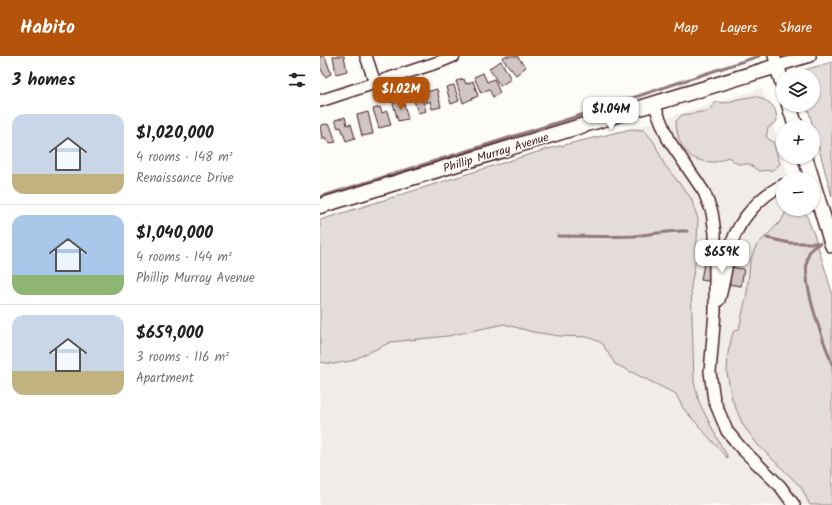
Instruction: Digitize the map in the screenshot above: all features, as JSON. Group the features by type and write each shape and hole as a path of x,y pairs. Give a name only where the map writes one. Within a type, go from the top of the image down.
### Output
{"main road":[{"name":"Phillip Murray Avenue","path":"320,206 654,104 776,61"},
{"path":"820,211 832,245"}],"street":[{"path":"366,56 375,83"},
{"path":"320,100 454,56"},
{"name":"Phillip Murray Avenue","path":"776,61 810,56"},
{"path":"654,104 668,140 704,192 712,212 715,233 715,312 710,372 711,386 719,414 728,431 741,448 780,486 794,505"},
{"path":"715,312 722,291 732,242 740,224 767,194 776,189"}],"shaded area":[{"path":"832,62 832,197 820,153 820,120 811,120 809,112 820,112 820,68 811,68"},
{"path":"762,88 776,135 776,164 785,164 787,172 776,172 776,216 800,216 832,505 320,505 320,227"},
{"path":"756,96 765,100 774,107 777,120 768,128 766,137 773,142 776,151 776,164 780,164 773,170 759,171 749,164 738,164 728,157 716,162 697,159 690,156 681,144 676,121 682,115 708,111 716,102 726,103"},
{"path":"631,129 644,130 654,142 664,164 691,198 698,219 696,259 691,285 694,382 699,402 727,455 727,458 683,408 676,394 615,364 602,343 588,337 560,336 533,332 504,324 448,336 391,342 351,361 333,364 320,362 320,220 547,149"},
{"path":"784,216 807,216 815,237 832,292 832,505 810,505 801,487 758,445 743,425 732,399 727,373 728,353 733,332 739,329 747,293 750,261 756,246 782,220"}],"building":[{"path":"320,56 325,56 331,74 325,77 320,67"},
{"path":"333,56 344,56 347,71 336,74"},
{"path":"505,56 517,56 526,67 516,75 502,58"},
{"path":"501,61 511,79 500,86 489,68"},
{"path":"483,73 487,82 494,79 500,93 493,97 489,89 481,93 474,77"},
{"path":"464,79 466,84 473,81 478,96 463,103 456,81"},
{"path":"454,85 459,101 451,104 446,87"},
{"path":"437,89 441,107 432,109 430,101 426,103 423,93"},
{"path":"421,95 426,111 418,113 413,97"},
{"path":"403,100 408,119 398,121 393,103"},
{"path":"380,107 382,113 387,111 391,125 379,128 373,109"},
{"path":"368,112 373,134 362,136 357,115"},
{"path":"345,117 347,125 351,124 355,138 346,141 341,127 338,128 335,120"},
{"path":"325,124 330,125 336,142 330,143 325,137 322,139 320,126"},
{"path":"704,263 744,269 741,286 701,280"}],"waterway":[{"path":"320,197 575,117 759,56"},
{"path":"558,236 635,236 687,231"},
{"path":"767,238 790,243 820,243"},
{"path":"820,243 810,251 807,262 807,275 813,307 832,364"}]}
